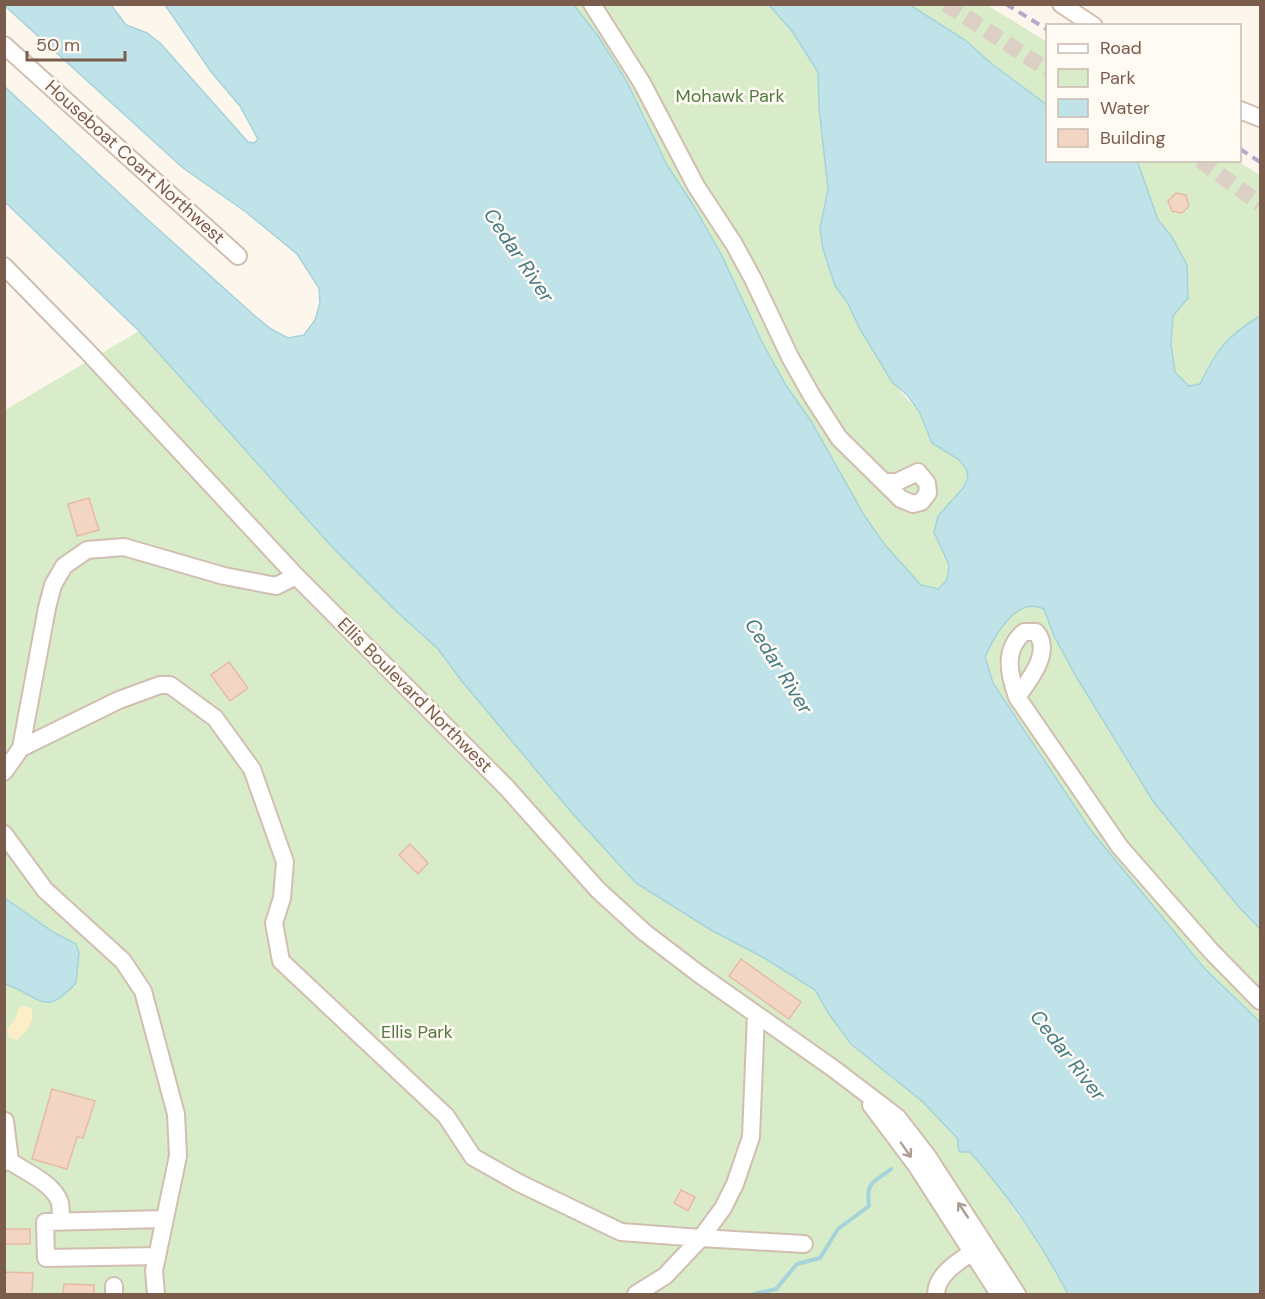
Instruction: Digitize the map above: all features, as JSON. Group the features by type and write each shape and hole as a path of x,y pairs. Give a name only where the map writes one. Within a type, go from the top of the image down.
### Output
{"street":[{"path":"591,4 642,83 696,186 734,244 812,396 839,438 885,482"},
{"path":"1061,4 1091,24"},
{"name":"Houseboat Coart Northwest","path":"4,45 238,255"},
{"path":"1241,111 1260,118"},
{"name":"Ellis Boulevard Northwest","path":"4,266 88,352 296,576 507,788 598,890 644,932 699,974 858,1088 978,1248 1017,1294"},
{"path":"4,772 21,748 53,585 64,566 87,550 124,547 224,576 276,586 296,576"},
{"path":"21,748 119,700 160,685 170,685 215,718 252,769 285,862 282,898 274,923 281,961 446,1116 473,1157 519,1183 621,1232 804,1244"},
{"path":"1017,697 1120,847 1211,951 1260,1001"},
{"path":"4,834 45,890 123,961 143,991 176,1113 177,1156 154,1272 156,1294"},
{"path":"636,1294 665,1276 701,1238 723,1208 731,1192 750,1137 756,1014"},
{"path":"5,1121 7,1162 44,1183 56,1195 60,1203 61,1222"},
{"path":"157,1256 46,1258 45,1222 164,1219"},
{"path":"936,1294 936,1286 940,1277 978,1248"},
{"name":"Ellis Boulevard Northwest","path":"978,1248 999,1294"}],"green space":[{"name":"Mohawk Park","path":"574,5 769,5 792,31 818,72 819,107 828,189 822,214 823,249 835,286 847,302 860,329 892,382 920,413 932,443 958,459 966,468 968,478 963,488 951,500 940,547 949,565 947,580 937,589 921,586 885,545 864,515 811,421 787,387 763,344 721,254 667,165 626,79 598,36"},
{"path":"910,5 987,5 1046,41 1046,104 992,64 965,40"},
{"path":"1136,162 1239,162 1260,175 1260,316 1239,330 1224,344 1200,384 1189,387 1175,372 1171,344 1173,316 1188,298 1172,237 1158,220"},
{"name":"Ellis Park","path":"139,331 333,548 438,649 461,680 572,813 636,883 815,990 851,1044 923,1102 958,1139 958,1147 970,1152 998,1184 1039,1243 1068,1294 5,1294 5,410"},
{"path":"1037,605 1044,609 1054,636 1153,801 1238,906 1260,929 1260,1022 1205,969 1089,828 993,683 985,657 999,631 1019,610"}],"sand":[{"path":"25,1006 32,1009 29,1026 17,1040 9,1038 7,1029 15,1020 19,1008"}],"water":[{"name":"Cedar River","path":"4,5 111,5 126,25 147,33 161,44 248,142 254,143 258,139 240,106 212,73 165,5 574,5 598,36 626,80 667,165 721,254 763,344 787,387 811,421 864,515 885,545 921,585 938,589 947,580 949,565 934,532 938,516 963,488 968,478 966,468 958,459 932,443 920,413 908,396 892,382 860,329 847,302 835,286 823,249 820,228 828,189 819,107 818,72 792,31 769,5 910,5 965,40 992,64 1046,104 1046,162 1138,163 1158,220 1172,237 1187,265 1188,298 1173,316 1171,344 1175,372 1189,386 1200,384 1224,344 1239,330 1260,316 1260,929 1238,906 1153,801 1077,678 1054,636 1044,609 1034,606 1015,613 1000,629 985,657 993,683 1089,828 1205,969 1260,1022 1260,1294 1068,1294 1047,1256 1023,1220 984,1168 970,1152 960,1152 958,1139 923,1102 851,1044 815,990 766,959 711,930 636,883 572,813 461,680 438,649 333,548 139,331 5,202 5,87 255,316 271,329 288,338 304,335 315,320 320,303 319,288 297,254 246,212 183,168"},
{"path":"5,898 53,932 76,944 79,953 76,983 56,1000 42,1002 5,984"}],"building":[{"path":"1176,193 1186,195 1189,206 1182,213 1172,211 1168,201"},
{"path":"89,498 99,530 77,536 68,504"},
{"path":"229,662 248,688 230,701 211,675"},
{"path":"410,844 428,863 418,874 399,855"},
{"path":"741,959 801,1002 789,1019 729,976"},
{"path":"52,1089 95,1101 83,1138 77,1137 67,1169 32,1159"},
{"path":"681,1190 695,1197 688,1211 674,1203"},
{"path":"5,1229 30,1229 30,1244 4,1244"},
{"path":"4,1272 33,1273 32,1294 4,1294"},
{"path":"64,1284 94,1285 94,1294 63,1294"}],"waterway":[{"path":"754,1294 776,1289 797,1264 820,1258 838,1229 869,1206 868,1198 872,1183 891,1169"}],"tunnel":[{"path":"946,4 1046,69"},
{"path":"1203,162 1260,204"}],"railway":[{"path":"1006,4 1046,29"},
{"path":"1241,150 1260,162"}]}
